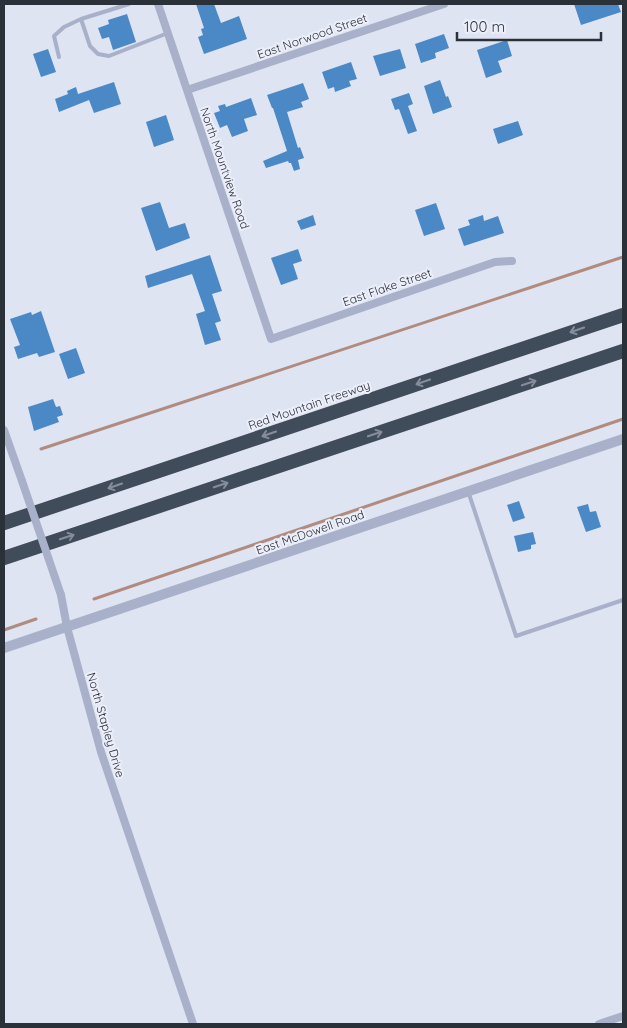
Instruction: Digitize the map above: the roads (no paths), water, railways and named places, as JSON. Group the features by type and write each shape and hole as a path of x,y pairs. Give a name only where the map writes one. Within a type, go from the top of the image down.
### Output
{"highway":[{"name":"Red Mountain Freeway","path":"4,523 623,315"},
{"path":"4,558 623,351"}],"street":[{"name":"North Mountview Road","path":"158,4 271,339"},
{"name":"East Norwood Street","path":"187,90 441,4"},
{"name":"East Flake Street","path":"271,339 495,262 512,261"},
{"name":"North Stapley Drive","path":"4,430 61,595 67,627 101,752 193,1024"},
{"name":"East McDowell Road","path":"4,648 623,439"},
{"path":"599,1024 623,1016"}],"lane":[{"path":"59,57 54,36 64,27 82,19 129,4"},
{"path":"82,19 90,46 98,54 109,56 168,33"},
{"path":"468,491 516,636 623,600"}],"waterway":[{"path":"41,449 623,257"},
{"path":"94,599 623,419"},
{"path":"4,630 36,619"}]}
